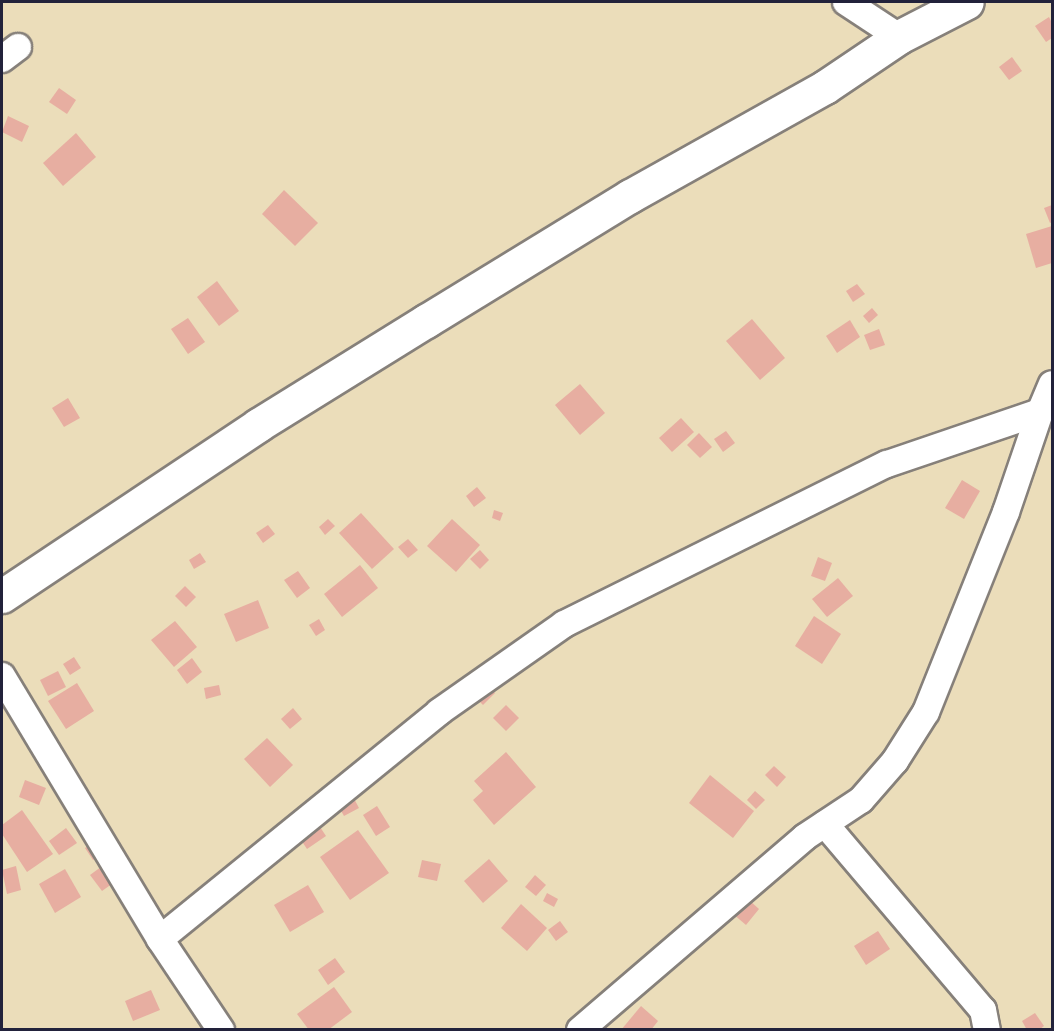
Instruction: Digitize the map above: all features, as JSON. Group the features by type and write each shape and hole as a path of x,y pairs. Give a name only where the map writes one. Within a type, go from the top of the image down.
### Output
{"main road":[{"path":"2,596 298,401 630,196 825,87 899,37 967,2"}],"street":[{"path":"846,2 899,37"},
{"path":"580,1029 805,837 861,800 895,761 926,712 1006,512 1040,412 1053,384"},
{"path":"160,939 440,712 564,624 887,464 1040,412"},
{"path":"2,676 160,939 220,1029"},
{"path":"825,824 983,1010 987,1029"}],"building":[{"path":"1049,17 1052,23 1052,38 1046,42 1035,26"},
{"path":"1012,57 1022,71 1009,80 999,67"},
{"path":"59,88 76,100 67,114 49,102"},
{"path":"8,116 29,126 22,142 2,132"},
{"path":"76,133 96,157 63,186 43,163"},
{"path":"284,190 318,223 295,246 262,214"},
{"path":"1052,205 1052,222 1050,223 1044,208"},
{"path":"1052,226 1052,263 1036,268 1026,234"},
{"path":"217,281 239,311 219,326 197,297"},
{"path":"857,284 865,294 853,302 846,291"},
{"path":"872,308 878,315 869,323 863,316"},
{"path":"188,318 205,342 188,354 171,329"},
{"path":"752,319 785,358 760,380 726,341"},
{"path":"850,320 860,337 837,353 826,336"},
{"path":"879,329 885,345 870,350 864,335"},
{"path":"580,384 605,413 580,435 555,405"},
{"path":"68,398 80,418 64,427 52,408"},
{"path":"681,418 694,432 672,452 659,438"},
{"path":"726,431 735,443 723,452 714,439"},
{"path":"699,433 712,447 700,458 687,445"},
{"path":"962,480 980,491 964,519 945,508"},
{"path":"477,487 486,498 474,507 466,496"},
{"path":"494,510 503,513 500,521 492,518"},
{"path":"361,513 394,549 372,569 339,533"},
{"path":"328,519 335,526 325,535 319,527"},
{"path":"452,519 480,545 456,572 427,546"},
{"path":"268,525 275,534 263,543 256,533"},
{"path":"408,539 418,550 408,558 398,547"},
{"path":"480,550 489,560 480,569 470,559"},
{"path":"200,553 206,562 194,569 189,560"},
{"path":"818,557 832,563 825,581 811,576"},
{"path":"360,565 378,588 342,617 324,594"},
{"path":"298,571 310,588 297,598 284,580"},
{"path":"838,578 853,596 827,617 812,599"},
{"path":"185,586 196,597 186,607 175,596"},
{"path":"258,600 269,628 236,642 224,614"},
{"path":"814,616 841,634 822,664 795,646"},
{"path":"319,619 325,630 316,636 309,625"},
{"path":"175,621 197,647 174,667 151,640"},
{"path":"74,657 81,668 70,675 63,664"},
{"path":"192,658 202,672 187,684 177,670"},
{"path":"58,671 66,687 48,696 40,680"},
{"path":"77,683 94,711 66,729 48,701"},
{"path":"219,685 221,695 206,699 204,688"},
{"path":"488,686 495,693 483,705 476,698"},
{"path":"506,705 519,718 506,731 493,718"},
{"path":"293,708 302,719 290,729 281,719"},
{"path":"267,738 293,765 270,787 244,759"},
{"path":"506,752 536,787 494,825 473,800 483,791 474,781"},
{"path":"774,766 786,777 777,787 765,775"},
{"path":"710,775 754,811 733,838 689,803"},
{"path":"25,780 46,788 39,805 19,797"},
{"path":"755,791 765,800 756,809 747,800"},
{"path":"351,793 359,808 344,816 336,802"},
{"path":"377,806 390,827 376,836 363,815"},
{"path":"22,810 53,854 27,872 2,834 2,825"},
{"path":"316,821 326,836 307,849 297,834"},
{"path":"66,828 77,843 59,855 49,841"},
{"path":"358,830 389,873 350,900 320,857"},
{"path":"95,842 103,854 93,860 85,848"},
{"path":"489,859 508,881 483,903 464,881"},
{"path":"422,860 441,864 437,881 418,877"},
{"path":"105,864 116,881 102,891 90,875"},
{"path":"16,866 21,890 7,894 2,870"},
{"path":"65,869 81,897 55,913 39,884"},
{"path":"535,875 546,885 536,896 525,887"},
{"path":"308,885 324,912 290,932 274,905"},
{"path":"740,892 759,909 746,925 726,908"},
{"path":"547,893 558,899 554,907 543,901"},
{"path":"521,904 547,928 527,951 501,928"},
{"path":"560,921 568,932 556,941 548,930"},
{"path":"878,931 890,949 866,965 854,946"},
{"path":"335,958 345,972 328,985 318,970"},
{"path":"334,987 352,1012 328,1030 309,1030 297,1014"},
{"path":"151,990 160,1010 133,1021 125,1001"},
{"path":"641,1006 658,1021 651,1030 621,1030"},
{"path":"1035,1013 1044,1026 1039,1030 1027,1030 1022,1021"}]}
